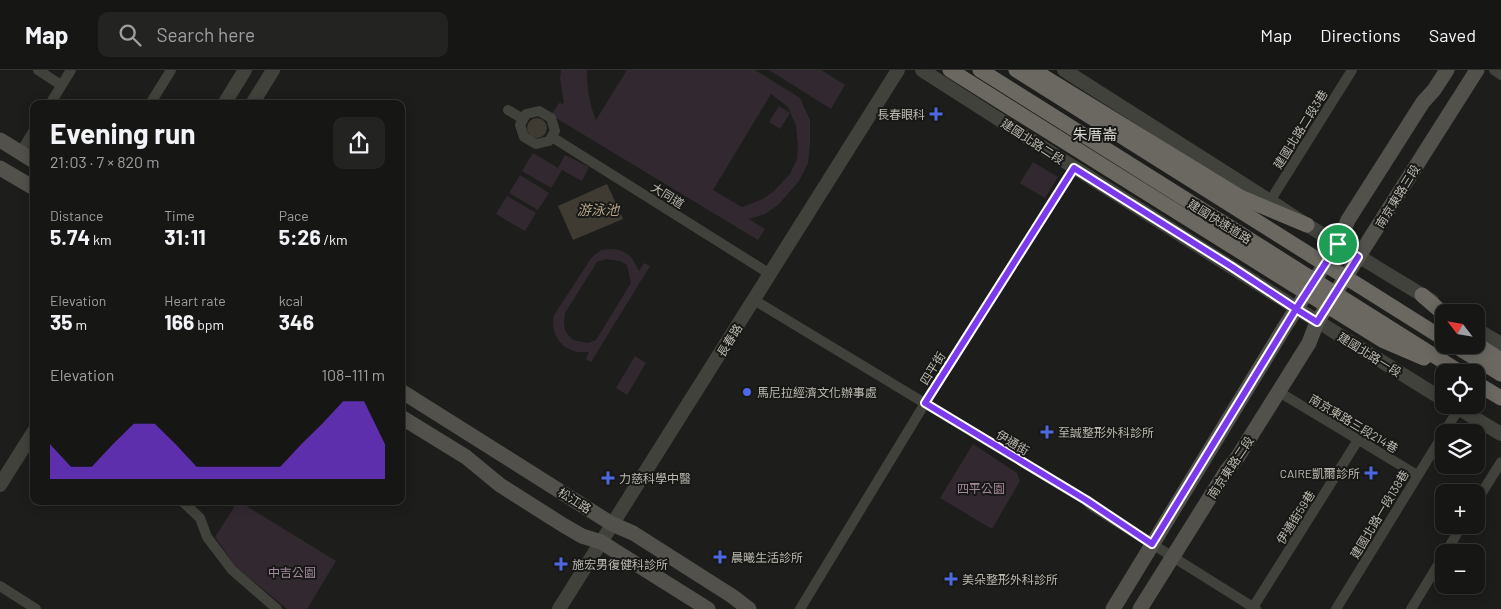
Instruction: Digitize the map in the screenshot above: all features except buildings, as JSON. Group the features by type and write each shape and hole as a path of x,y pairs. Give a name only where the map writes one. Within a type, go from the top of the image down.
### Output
{"highway":[{"path":"950,70 1382,340 1439,364"},
{"name":"建國快速道路","path":"980,70 1445,364"},
{"name":"建國快速道路","path":"1016,70 1435,333"},
{"path":"1033,70 1240,197 1307,226"},
{"path":"1422,295 1435,306"},
{"path":"1485,350 1501,360"},
{"path":"1469,354 1501,374"},
{"path":"1485,388 1501,398"}],"main road":[{"path":"1296,309 1338,244 1348,220 1423,102 1434,90 1447,70"},
{"name":"南京東路三段","path":"1317,322 1477,70"},
{"path":"0,140 30,159"},
{"path":"0,168 30,186"},
{"name":"南京東路二段","path":"1113,609 1296,309"},
{"name":"南京東路二段","path":"1140,609 1227,470 1237,458 1279,392 1309,343 1317,322"},
{"name":"松江路","path":"405,393 612,524 633,533 749,609"},
{"path":"405,419 466,457 500,485 563,525 582,536 601,542 708,609"}],"street":[{"path":"38,70 61,84"},
{"path":"52,100 71,70"},
{"path":"152,100 171,70"},
{"path":"226,100 245,70"},
{"path":"254,100 273,70"},
{"name":"長春路","path":"559,609 898,70"},
{"name":"建國北路二段","path":"922,70 1296,309"},
{"path":"1064,70 1307,226 1437,304"},
{"name":"建國北路二段3巷","path":"1270,201 1352,70"},
{"path":"1494,70 1501,75"},
{"path":"508,110 523,119"},
{"path":"539,111 551,118 555,131 552,137 549,141 536,144 524,137 520,125 526,114 539,111"},
{"path":"20,153 30,137"},
{"name":"大同道","path":"552,137 770,274"},
{"name":"四平街","path":"800,609 925,403 1074,168"},
{"name":"伊通街","path":"754,300 1086,500 1254,608"},
{"name":"建國北路一段","path":"1296,309 1435,394"},
{"path":"1485,334 1501,344"},
{"name":"南京東路三段214巷","path":"1279,392 1417,476"},
{"path":"1468,414 1501,434"},
{"path":"0,485 30,437"},
{"name":"伊通街59巷","path":"1254,608 1358,440"},
{"name":"建國北路一段138巷","path":"1336,609 1435,447"},
{"path":"1485,488 1501,462"},
{"path":"186,505 200,518 207,537 232,570 277,609"},
{"path":"1411,609 1435,570"},
{"path":"0,586 36,609"}],"green space":[{"path":"561,70 587,70 589,95 596,120 627,70 755,70 800,98 810,120 808,163 799,181 779,204 765,214 749,219 765,229 758,240 551,115 559,103 564,104 560,78","holes":["771,94 788,107 796,126 798,145 797,159 790,174 773,192 763,199 742,207 713,190"]},
{"path":"769,70 821,70 845,85 831,109"},
{"path":"779,106 790,113 780,129 769,122"},
{"path":"533,153 558,168 565,155 589,167 582,181 562,170 551,188 522,171"},
{"path":"1033,162 1058,177 1045,198 1020,183"},
{"path":"520,175 549,193 538,210 509,193"},
{"path":"507,196 536,213 525,231 496,214"},
{"path":"615,249 624,252 632,259 639,271 644,263 650,266 591,362 586,359 589,352 574,351 561,343 554,330 553,320 554,315 592,257 601,250","holes":["606,259 620,261 627,265 631,283 596,340 588,343 573,340 565,330 565,313 597,262"]},
{"path":"635,356 646,363 627,395 616,388"},
{"name":"四平公園","path":"973,444 1017,473 1020,481 992,529 940,498"},
{"name":"中吉公園","path":"235,505 245,505 336,561 307,609 287,609 236,567 215,537"}],"water":[{"path":"537,118 544,121 547,128 544,135 537,138 530,135 527,128 530,121"},
{"name":"游泳池","path":"607,184 623,219 573,240 558,206"}],"place":[{"name":"長春眼科","path":"936,114"},
{"name":"馬尼拉經濟文化辦事處","path":"747,392"},
{"name":"至誠整形外科診所","path":"1047,432"},
{"name":"CAIRE凱爾診所","path":"1371,473"},
{"name":"力慈科學中醫","path":"608,478"},
{"name":"晨曦生活診所","path":"720,557"},
{"name":"施宏男復健科診所","path":"561,564"},
{"name":"美朵整形外科診所","path":"951,579"}],"district":[{"name":"朱厝崙","path":"1095,134"}],"route":[{"path":"1338,244 1296,309 1074,168 925,403 1086,500 1093,507 1152,544 1296,309 1317,322 1358,257 1338,244"}]}
